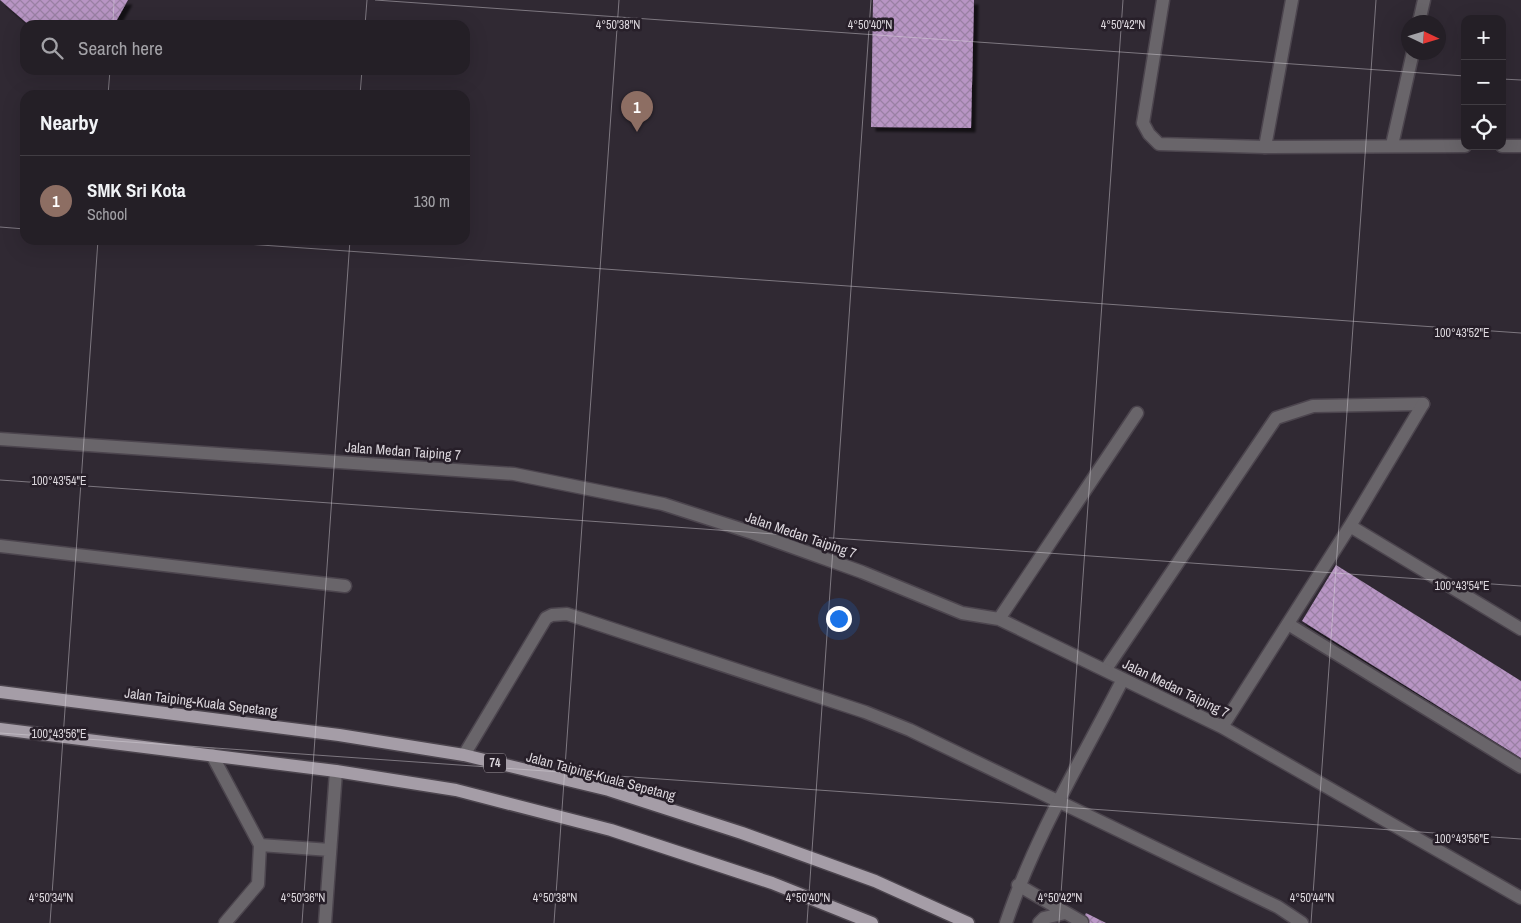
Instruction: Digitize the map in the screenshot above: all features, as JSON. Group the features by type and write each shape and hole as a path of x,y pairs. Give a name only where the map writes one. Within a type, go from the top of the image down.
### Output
{"main road":[{"name":"Jalan Taiping-Kuala Sepetang","path":"0,692 339,735 464,755 609,790 742,833 875,881 968,923"},
{"path":"0,729 336,771 456,790 611,830 772,883 872,923"}],"street":[{"path":"1163,0 1143,123 1149,134 1159,144 1265,147 1461,146"},
{"path":"1265,147 1292,0"},
{"path":"1421,15 1424,0"},
{"path":"1392,145 1411,60"},
{"path":"1506,146 1521,146"},
{"path":"1106,669 1276,418 1313,406 1423,404 1350,526 1222,727"},
{"path":"999,619 1137,413"},
{"name":"Jalan Medan Taiping 7","path":"0,439 514,474 663,504 753,533 862,572 962,613 999,619 1106,669 1222,727 1521,898"},
{"path":"1350,526 1521,629"},
{"path":"0,546 345,586"},
{"path":"464,755 546,618 552,615 566,614 865,712 910,730 1278,907 1302,923"},
{"path":"1288,624 1521,767"},
{"path":"1006,923 1018,885 1123,679"},
{"path":"212,755 260,845 258,884 225,923"},
{"path":"325,923 336,771"},
{"path":"260,845 330,850"},
{"path":"1018,885 1082,922"},
{"path":"1039,923 1044,918 1065,913"}],"building":[{"path":"0,0 128,0 117,20 23,20"},
{"path":"873,0 974,0 971,128 871,127"},
{"path":"1336,565 1521,681 1521,758 1302,621"},
{"path":"1086,913 1106,923 1081,923"}],"place":[{"name":"SMK Sri Kota","path":"637,132"}]}
